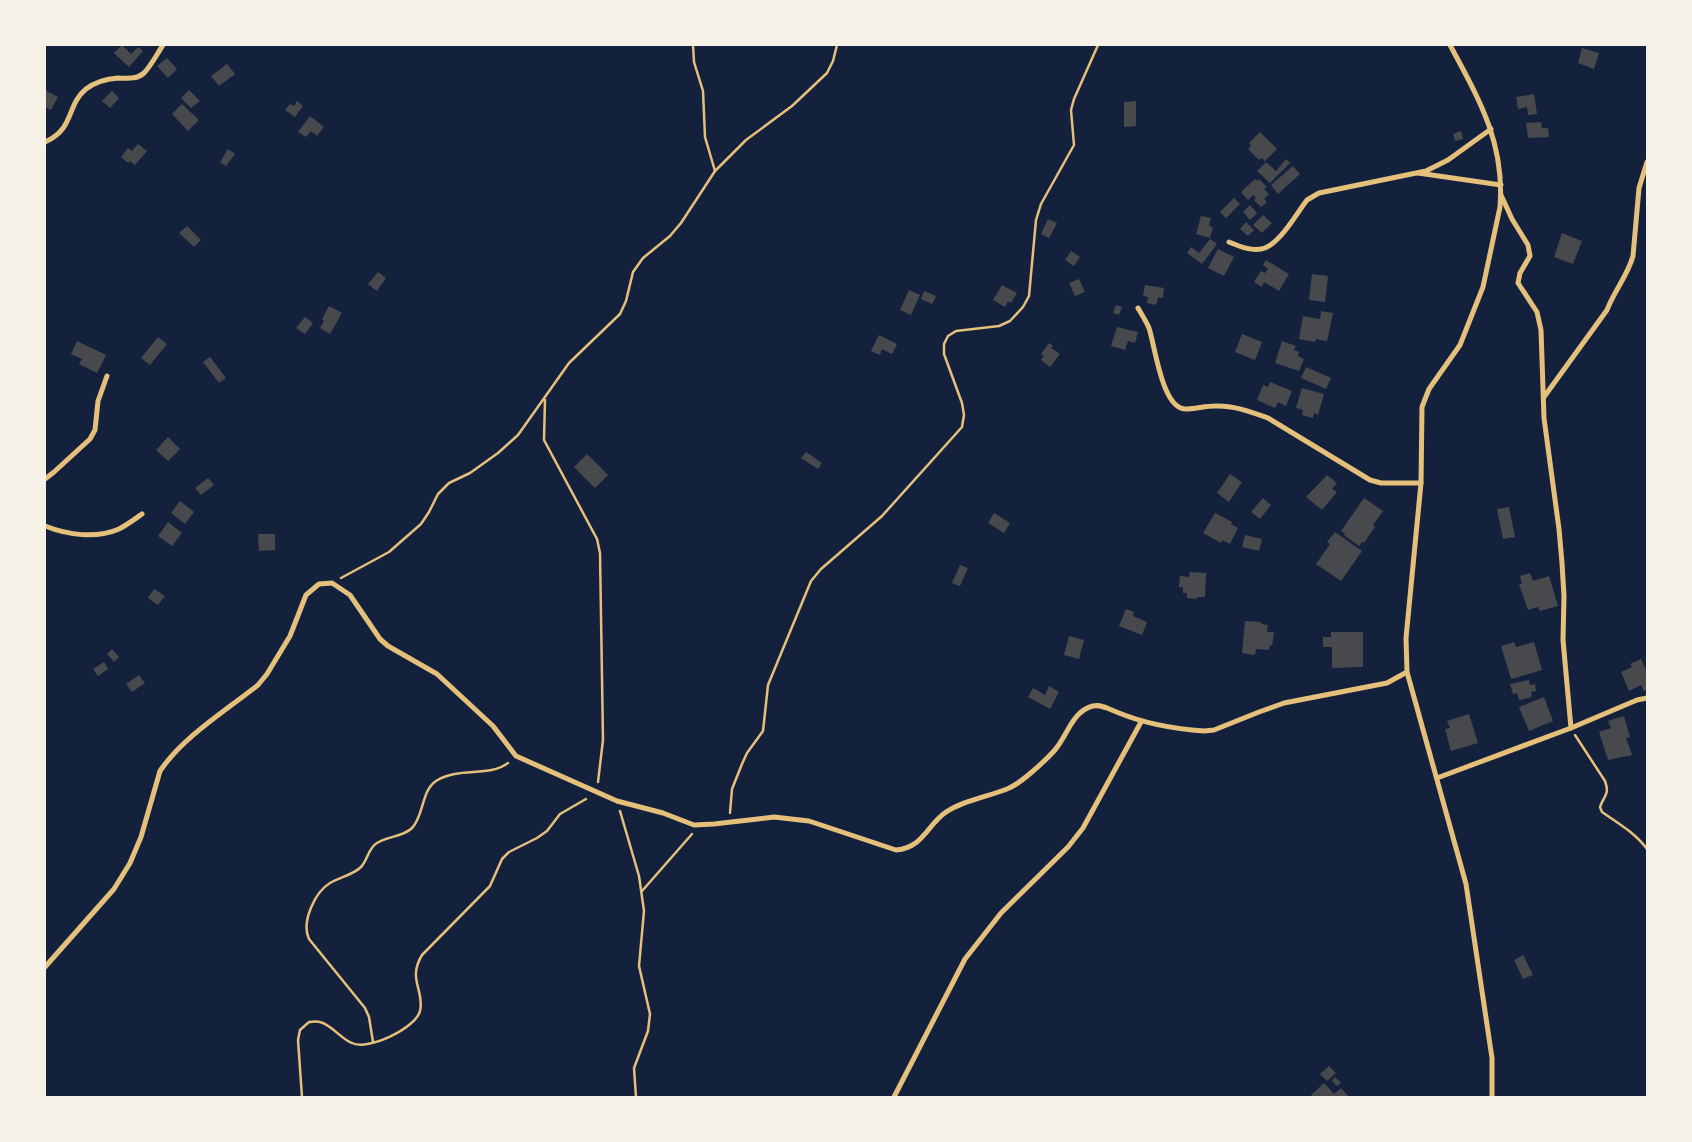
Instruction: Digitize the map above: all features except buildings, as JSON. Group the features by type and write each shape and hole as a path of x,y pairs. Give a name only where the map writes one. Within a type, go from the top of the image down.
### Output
{"street":[{"path":"45,142 58,135 64,127 80,94 87,88 99,81 117,78 136,78 144,74 163,45"},
{"path":"1450,45 1482,105 1491,129 1501,194 1483,287 1460,345 1429,389 1422,408 1422,483 1406,638 1407,672 1466,884 1492,1058 1492,1097"},
{"path":"1229,242 1250,249 1266,248 1279,238 1312,196 1426,171 1448,160 1491,129"},
{"path":"1544,398 1606,310 1630,266 1633,256 1639,188 1647,162"},
{"path":"1415,173 1501,185"},
{"path":"1501,194 1512,219 1528,245 1530,256 1520,272 1518,283 1534,306 1540,320 1544,418 1560,529 1564,596 1563,640 1571,728"},
{"path":"1138,308 1148,327 1165,389 1175,406 1183,409 1216,406 1231,407 1253,413 1268,418 1370,480 1381,483 1422,483"},
{"path":"45,479 90,439 95,430 98,401 107,376"},
{"path":"45,526 57,531 83,535 102,534 119,529 142,514"},
{"path":"45,967 114,889 130,863 141,837 160,771 164,764 183,744 258,686 268,674 290,636 306,595 319,584 332,583 350,595 380,639 388,646 437,674 493,726 516,756 596,793 699,826 774,817 809,821 896,850 906,849 914,845 945,812 1014,786 1055,750 1070,724 1091,707 1100,705 1141,722 1190,730 1214,730 1284,704 1387,683 1407,672"},
{"path":"1437,778 1571,728 1637,700 1647,698"},
{"path":"894,1097 965,959 1001,913 1068,847 1083,828 1141,722"}],"path":[{"path":"693,45 694,62 703,91 705,137 715,170"},
{"path":"332,583 389,552 421,524 438,494 449,483 470,473 498,453 518,435 545,400 569,363 620,314 626,301 633,272 643,258 670,236 681,223 715,170 746,140 792,106 827,73 833,61 837,45"},
{"path":"729,822 732,789 747,753 763,731 768,685 811,581 821,569 882,516 962,427 964,415 962,403 944,354 944,344 948,336 956,331 999,326 1010,321 1023,307 1029,296 1036,220 1041,204 1074,145 1072,110 1074,99 1098,45"},
{"path":"302,1097 298,1040 300,1030 308,1022 321,1022 352,1044 362,1045 405,1030 418,1016 421,1008 415,974 416,964 422,955 490,886 502,858 509,852 537,838 546,831 560,814 596,793 603,740 600,553 597,539 544,440 545,400"},
{"path":"1571,728 1605,781 1608,793 1600,807 1602,812 1632,833 1647,849"},
{"path":"374,1042 369,1017 365,1008 309,939 306,931 308,912 324,888 363,866 372,847 378,842 411,829 415,824 429,789 434,783 454,773 500,769 516,756"},
{"path":"617,801 642,891 644,911 639,966 650,1014 648,1031 634,1068 636,1097"},
{"path":"642,891 699,826"}]}
